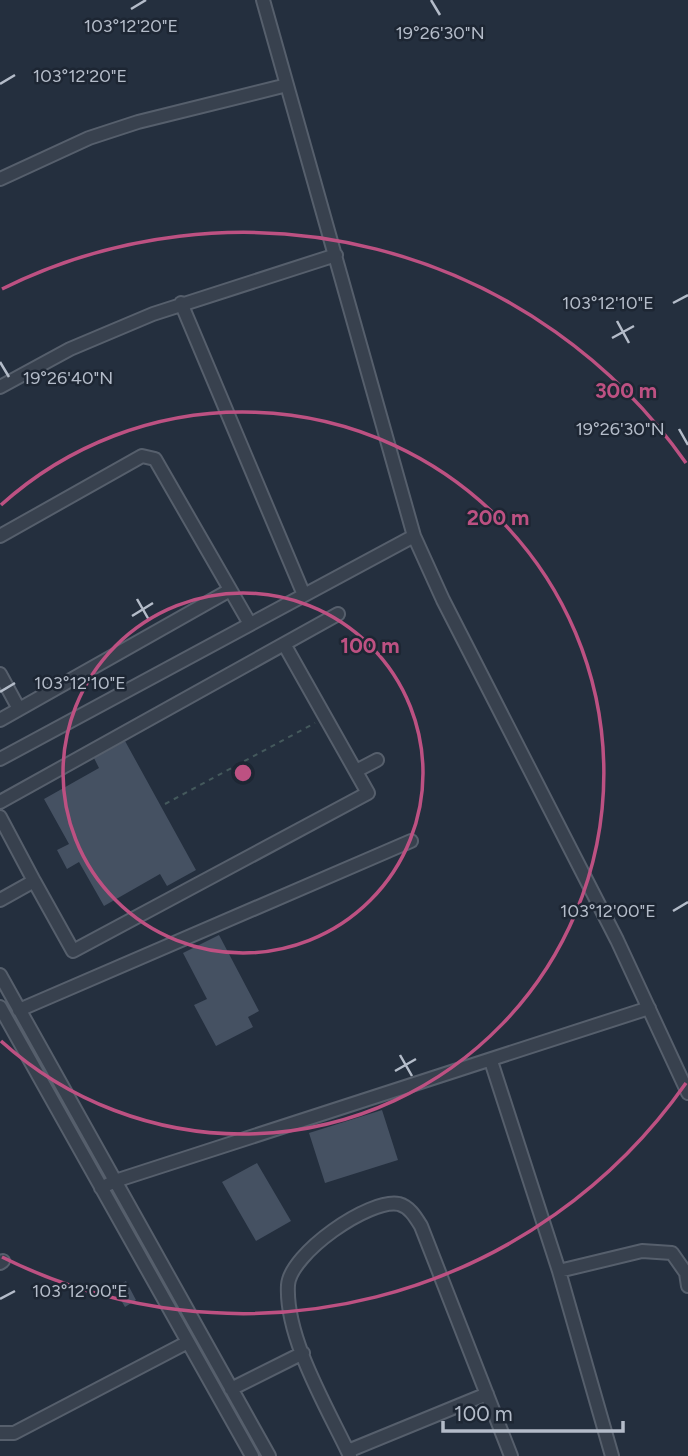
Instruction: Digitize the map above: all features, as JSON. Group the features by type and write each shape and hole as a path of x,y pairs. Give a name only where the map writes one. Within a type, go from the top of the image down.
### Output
{"street":[{"path":"263,0 414,536 443,600 649,1008 688,1093"},
{"path":"0,178 89,138 138,122 287,85"},
{"path":"0,387 70,349 181,303 336,255"},
{"path":"181,303 304,595"},
{"path":"0,536 142,456 149,456 155,459 250,624"},
{"path":"0,760 414,536"},
{"path":"0,720 230,590"},
{"path":"0,802 338,614"},
{"path":"0,817 74,951 368,793 284,644"},
{"path":"0,674 19,709"},
{"path":"356,771 377,760"},
{"path":"19,1010 411,841"},
{"path":"0,900 34,881"},
{"path":"0,975 269,1456"},
{"path":"0,1007 252,1456"},
{"path":"101,1188 115,1181 649,1008"},
{"path":"491,1061 559,1272 612,1456"},
{"path":"487,1394 349,1454 303,1353 288,1306 291,1270 309,1248 345,1224 382,1206 399,1204 411,1211 421,1226 487,1394 511,1456"},
{"path":"559,1272 642,1251 672,1253 686,1273 688,1286"},
{"path":"0,1433 14,1433 188,1342"},
{"path":"231,1389 303,1353"}],"path":[{"path":"165,804 326,718"}],"building":[{"path":"125,741 196,870 167,886 160,874 104,906 79,862 67,869 57,850 69,844 44,799 99,768 94,758"},
{"path":"219,935 259,1011 248,1017 253,1027 216,1046 194,1005 207,999 183,953"},
{"path":"382,1110 398,1160 325,1183 309,1133"},
{"path":"257,1163 291,1221 256,1241 222,1182"},
{"path":"126,1281 136,1300 125,1307 114,1288"}]}
